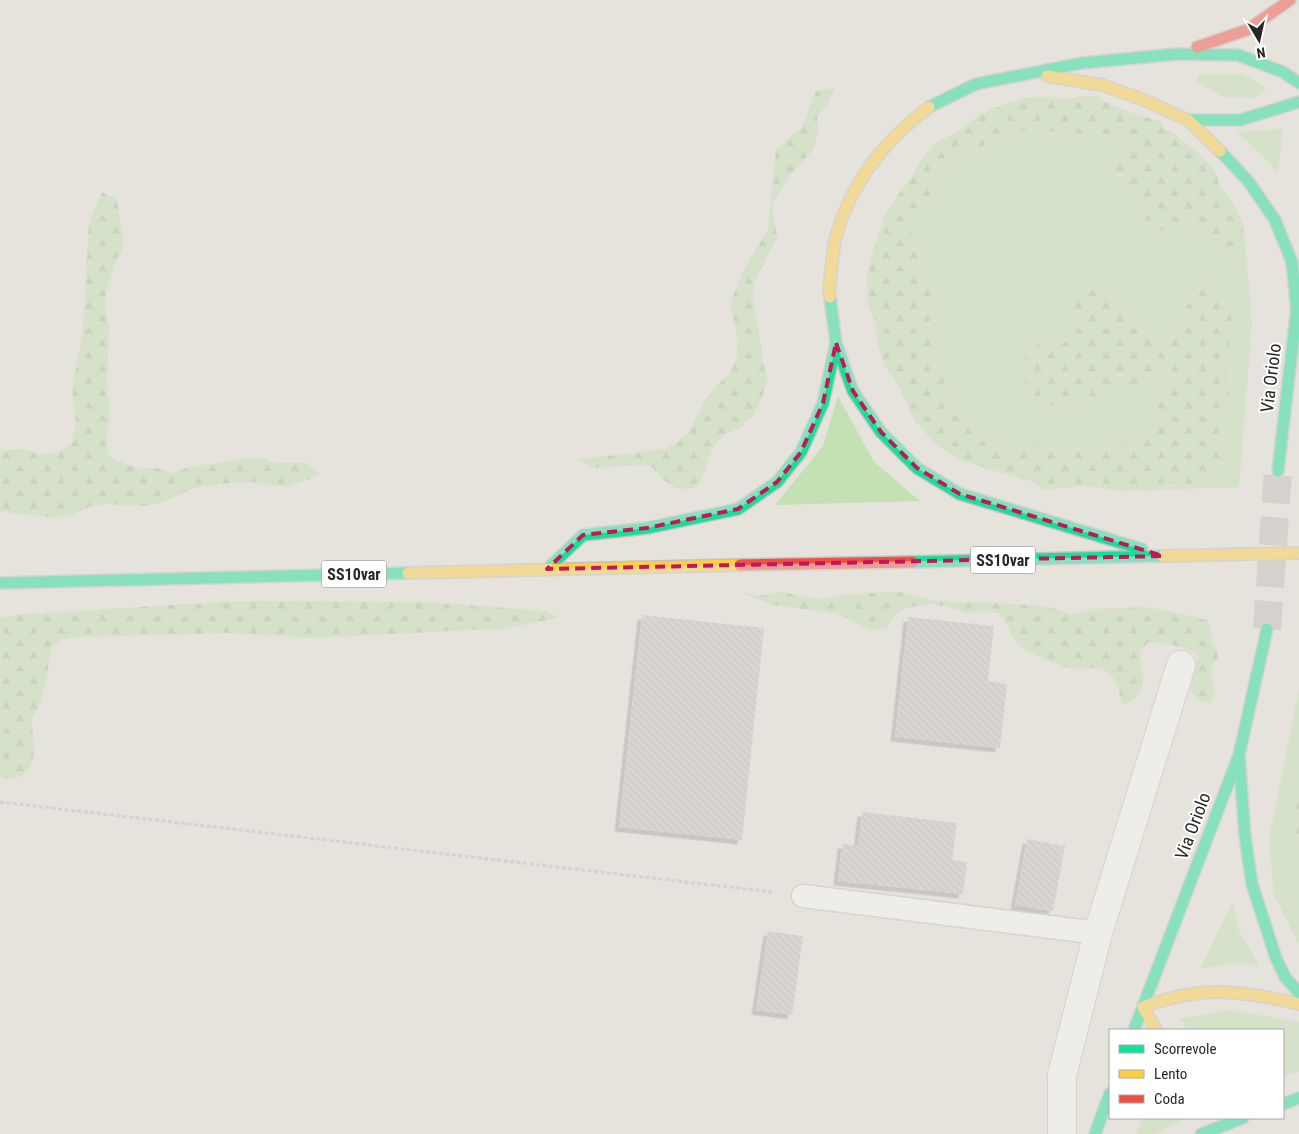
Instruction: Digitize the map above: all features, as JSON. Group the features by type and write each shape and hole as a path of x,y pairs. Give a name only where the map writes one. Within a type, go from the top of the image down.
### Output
{"main road":[{"path":"1177,54 1247,30 1290,0"},
{"path":"1163,556 960,494 917,468 881,432 853,390 836,343 829,290 836,237 855,187 886,143 928,108 976,84 1082,63 1177,54 1238,55 1283,72 1299,83"},
{"path":"1028,73 1102,85 1144,100 1188,120 1249,182 1275,220 1292,262 1297,312"},
{"path":"1188,120 1240,120 1299,102"},
{"name":"Via Oriolo","path":"1278,471 1299,288"},
{"path":"547,569 583,535 647,528 738,509 777,482 801,452 823,403 836,343"},
{"name":"SS10var","path":"0,583 1299,553"},
{"name":"Via Oriolo","path":"1134,1029 1239,755 1267,629"},
{"path":"1239,755 1244,827 1253,888 1269,943 1282,971 1299,993"},
{"path":"1155,1029 1143,1006 1183,994 1208,991 1236,992 1299,1004"},
{"path":"1095,1134 1109,1097"},
{"path":"1284,1098 1299,1098"},
{"path":"1284,1104 1299,1098"},
{"path":"1202,1134 1240,1119"}],"street":[{"path":"1062,1134 1062,1075 1098,933 1181,665"}],"lane":[{"path":"803,896 1098,933"}],"path":[{"path":"0,802 803,896"}],"highlighted area":[{"path":"836,343 853,391 881,432 917,468 960,494 1163,556 547,569 583,535 647,528 738,509 777,482 801,452 823,403"}],"green space":[{"path":"1200,74 1243,74 1267,88 1256,98 1225,97 1196,82"},
{"path":"835,88 828,103 817,117 818,133 813,150 790,175 772,205 777,238 754,282 753,298 767,382 753,416 740,428 725,434 713,448 700,482 695,488 678,489 663,480 651,466 632,465 593,468 577,460 663,449 676,444 688,433 705,401 717,385 730,374 737,356 738,339 730,304 742,273 768,229 776,150 802,127 816,91"},
{"path":"1098,96 1101,100 1161,122 1163,127 1184,141 1207,161 1216,173 1220,185 1240,216 1244,228 1240,235 1238,249 1231,253 1220,252 1193,227 1181,227 1164,231 1149,225 1143,216 1134,191 1115,181 1114,166 1125,146 1116,135 1070,136 1041,130 1009,132 943,169 937,185 928,198 908,213 919,261 934,291 930,328 933,357 969,430 989,444 1008,449 1044,445 1066,450 1124,445 1139,438 1153,418 1154,407 1170,385 1170,369 1161,371 1154,381 1144,387 1093,397 1068,406 1055,407 1033,394 1025,382 1023,370 1025,357 1032,347 1045,342 1058,345 1070,341 1076,302 1095,284 1105,289 1112,298 1124,304 1132,312 1140,336 1164,345 1175,339 1188,304 1199,289 1206,285 1216,284 1221,286 1228,295 1231,323 1230,340 1225,363 1231,378 1231,385 1220,422 1218,440 1222,463 1219,469 1207,478 1192,484 1172,485 1153,490 1115,490 1084,486 1044,490 1030,481 961,461 937,445 914,420 901,390 886,368 877,345 876,322 868,306 867,276 885,215 901,190 908,183 922,158 937,142 958,132 979,115 1010,102 1024,98 1061,99"},
{"path":"1283,129 1278,172 1237,132"},
{"path":"1025,130 1055,132 1070,136 1116,135 1125,146 1114,166 1134,191 1160,231 1180,227 1192,228 1203,235 1219,250 1224,253 1231,253 1238,249 1240,235 1244,228 1252,323 1239,487 1153,490 1201,481 1217,471 1222,463 1218,448 1219,424 1232,377 1225,363 1231,326 1230,301 1216,284 1206,284 1199,288 1189,301 1175,339 1164,345 1140,336 1132,312 1124,304 1112,298 1105,289 1076,302 1070,341 1058,345 1045,342 1032,347 1025,357 1033,394 1055,407 1068,406 1092,397 1154,381 1161,371 1170,369 1170,385 1154,407 1153,417 1138,439 1124,445 1092,449 1066,450 1044,445 1014,449 989,444 969,430 933,358 930,328 934,291 919,261 908,213 928,198 937,185 943,169 1009,132"},
{"path":"102,192 117,200 122,235 122,251 117,258 106,292 105,310 109,327 107,381 110,417 106,440 109,456 140,469 158,468 172,473 189,467 262,458 276,463 307,463 320,475 287,487 251,482 193,488 162,503 143,506 106,504 88,507 71,516 50,517 0,512 0,450 25,449 41,454 59,453 72,443 76,424 72,389 83,330 89,222"},
{"path":"838,396 874,462 920,501 775,505 823,446"},
{"path":"735,590 758,596 782,592 818,599 867,593 901,592 935,601 1035,605 1058,609 1071,614 1098,609 1147,607 1196,617 1208,621 1212,632 1211,645 1217,648 1218,658 1211,668 1215,692 1210,703 1197,700 1190,689 1198,655 1186,649 1168,644 1149,642 1140,651 1143,677 1141,689 1134,700 1122,705 1115,680 1106,671 1093,668 1065,667 1026,650 1012,637 1003,618 997,613 984,611 968,613 930,604 904,608 894,616 886,628 873,630 839,614 773,605"},
{"path":"236,601 426,602 546,611 559,617 509,628 314,638 229,633 78,637 60,640 52,646 42,696 33,716 34,749 32,763 25,773 20,776 7,779 0,778 0,618 25,614"},
{"path":"1299,690 1299,945 1274,895 1269,840"},
{"path":"1299,790 1299,852 1288,839 1291,814"},
{"path":"1233,901 1238,929 1259,965 1233,963 1200,969"},
{"path":"1229,1010 1299,1022 1299,1071 1284,1076 1284,1029 1187,1029 1179,1019"},
{"path":"1142,1119 1184,1119 1156,1134 1136,1134"}],"building":[{"path":"642,615 764,628 742,840 619,827"},
{"path":"908,617 994,626 988,681 1007,684 1000,748 895,737"},
{"path":"862,812 957,823 952,860 967,862 963,894 838,881 842,844 858,846"},
{"path":"1027,839 1065,846 1053,911 1015,905"},
{"path":"768,931 803,936 792,1015 756,1010"}],"tunnel":[{"path":"1267,629 1278,471"}],"traffic: fast":[{"path":"929,107 976,84 1082,63 1177,54 1238,55 1283,72 1299,83"},
{"path":"1188,120 1240,120 1299,102"},
{"path":"1220,151 1249,182 1275,220 1292,262 1297,312"},
{"path":"1278,471 1299,289"},
{"path":"830,297 836,343 853,391 881,432 917,468 960,494 1142,549"},
{"path":"547,569 583,535 647,528 738,509 777,482 801,452 823,403 836,343"},
{"path":"912,562 1163,556"},
{"path":"0,583 408,573"},
{"path":"1134,1029 1239,755 1267,629"},
{"path":"1239,755 1245,836 1252,884 1276,958 1285,977 1299,993"},
{"path":"1095,1134 1109,1096"},
{"path":"1284,1104 1299,1098"},
{"path":"1201,1134 1240,1119"}],"traffic: slow":[{"path":"1047,76 1102,85 1144,100 1188,120 1220,151"},
{"path":"830,297 829,290 836,236 851,198 860,181 884,148 929,107"},
{"path":"1163,556 1299,553"},
{"path":"408,573 740,565"},
{"path":"1155,1029 1143,1007 1184,995 1221,992 1239,993 1299,1004"}],"traffic: jam":[{"path":"1197,47 1247,30 1290,0"},
{"path":"740,565 912,562"}]}
